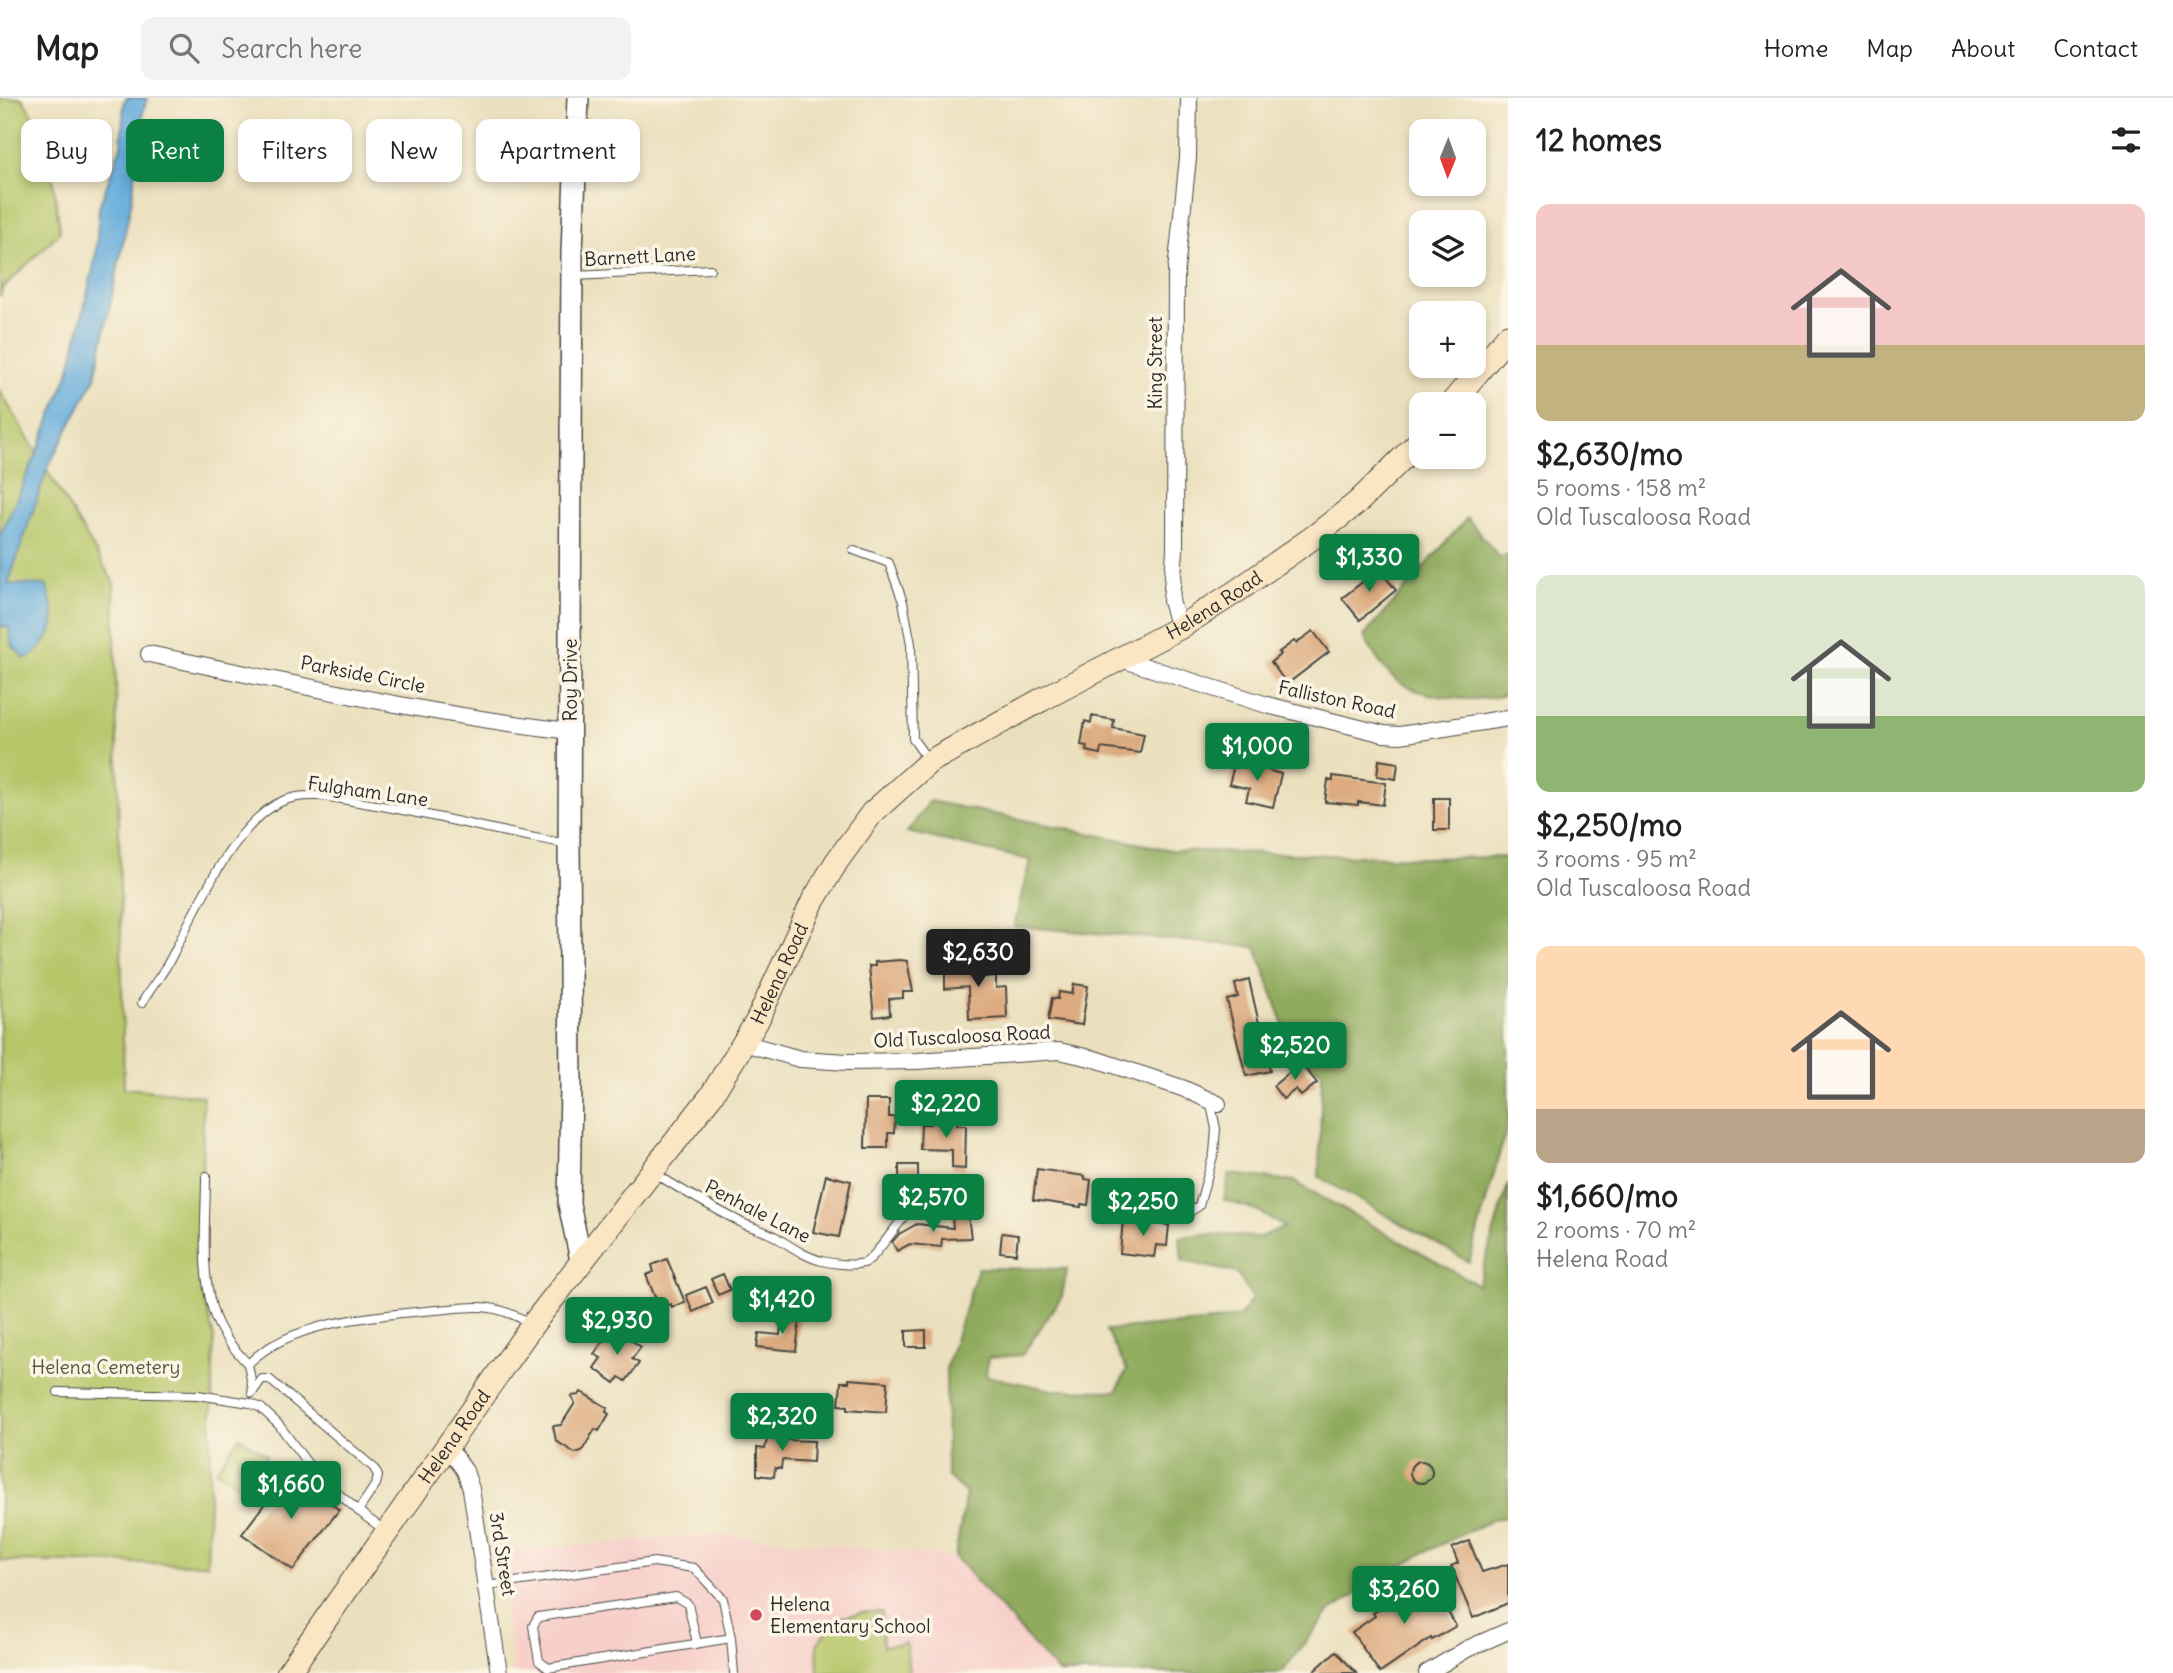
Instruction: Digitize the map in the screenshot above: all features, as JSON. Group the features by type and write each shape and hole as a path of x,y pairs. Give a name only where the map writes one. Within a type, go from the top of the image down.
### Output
{"main road":[{"path":"1461,392 1508,336"},
{"name":"Helena Road","path":"288,1673 533,1324 711,1096 744,1043 813,901 872,813 929,762 1179,628 1315,536 1358,502 1409,452"}],"street":[{"name":"Roy Drive","path":"578,98 572,276 569,1204 581,1260"},
{"name":"King Street","path":"1179,628 1171,601 1175,550 1176,271 1188,158 1189,98"},
{"name":"Parkside Circle","path":"149,654 525,726 570,731"},
{"name":"Falliston Road","path":"1121,659 1266,705 1384,734 1401,734 1508,718"},
{"name":"Old Tuscaloosa Road","path":"744,1043 800,1059 848,1062 917,1061 1042,1050 1059,1051 1095,1059 1182,1088 1214,1102"},
{"name":"3rd Street","path":"448,1447 465,1471 471,1489 499,1673"},
{"path":"1427,1673 1467,1649 1508,1631"}],"lane":[{"name":"Barnett Lane","path":"572,276 710,269"},
{"path":"854,550 889,563 894,576 903,602 911,644 913,739 929,762"},
{"name":"Fulgham Lane","path":"142,1003 171,958 181,934 213,877 257,819 284,800 301,796 324,797 569,844"},
{"path":"1104,1208 1186,1214 1199,1206 1214,1153 1214,1102"},
{"name":"Penhale Lane","path":"652,1172 693,1196 821,1261 853,1264 867,1262 898,1223 928,1192 946,1186 959,1193 963,1203"},
{"path":"206,1176 205,1258 213,1311 226,1338 248,1364 253,1391"},
{"path":"248,1364 259,1353 294,1337 326,1326 382,1314 488,1308 509,1312 533,1324"},
{"path":"250,1403 253,1391 262,1379 269,1379 374,1468 378,1475 376,1484 358,1511"},
{"path":"58,1392 198,1395 250,1403 261,1408 279,1425 296,1446 307,1466 358,1511 388,1533"},
{"path":"487,1586 654,1562 694,1568 723,1599 732,1638 734,1673"},
{"path":"697,1643 688,1604 676,1597 538,1617 533,1626 539,1661 549,1671 584,1662 732,1638"},
{"path":"584,1662 586,1673"}],"shaded area":[{"name":"Helena Elementary School","path":"715,1534 955,1557 1058,1673 514,1673 497,1552"}],"green space":[{"path":"0,98 22,98 35,119 21,119 21,182 53,182 60,232 2,289 0,297"},
{"name":"Helena Cemetery","path":"0,391 114,583 124,1088 203,1096 201,1286 214,1338 207,1564 0,1561"},
{"path":"1467,518 1499,557 1508,555 1508,693 1483,699 1451,698 1406,686 1382,665 1364,636"},
{"path":"930,801 1171,850 1422,858 1508,857 1508,1123 1469,1262 1319,1177 1322,1071 1295,1057 1256,947 1014,926 1030,860 907,832"},
{"path":"1229,1174 1293,1181 1478,1285 1508,1184 1508,1517 1494,1519 1425,1552 1330,1611 1281,1673 1058,1673 955,1557 966,1493 947,1476 946,1368 978,1268 1067,1269 1062,1296 1022,1355 988,1358 986,1376 1053,1390 1116,1391 1127,1370 1106,1330 1214,1321 1240,1316 1252,1298 1237,1273 1182,1261 1180,1237 1202,1234 1260,1237 1284,1227 1256,1210 1224,1200"},
{"path":"239,1437 267,1455 241,1487 216,1470"},
{"path":"866,1612 882,1612 883,1646 906,1643 909,1673 818,1673 817,1644 838,1618"}],"water":[{"path":"127,98 147,98 142,119 126,119 126,182 134,182 95,378 48,467 8,584 46,585 53,609 53,623 48,638 34,654 24,658 12,645 9,629 0,627 0,536 70,369 96,256 99,207 108,182 112,182 112,171 121,146 124,102"}],"building":[{"path":"1379,569 1396,590 1360,620 1342,598"},
{"path":"1313,631 1329,652 1287,684 1271,662 1281,654 1279,652"},
{"path":"1092,716 1114,720 1113,728 1144,734 1140,753 1101,748 1100,754 1086,751 1087,746 1081,745 1085,721 1091,723"},
{"path":"1379,760 1398,763 1396,779 1377,776"},
{"path":"1235,762 1254,767 1255,763 1271,767 1270,771 1281,774 1273,807 1246,801 1249,789 1229,784"},
{"path":"1333,776 1386,783 1383,805 1325,802 1328,780 1333,781"},
{"path":"1434,798 1449,798 1449,830 1434,830"},
{"path":"907,961 913,992 903,992 903,998 889,999 890,1015 874,1017 869,966 875,966 875,962"},
{"path":"985,961 986,977 996,976 996,988 1006,987 1007,1018 969,1020 968,987 945,989 945,962"},
{"path":"1249,980 1270,1071 1246,1076 1227,1000 1238,997 1235,984"},
{"path":"1074,984 1088,986 1082,1025 1048,1020 1052,998 1058,999 1059,992 1072,994"},
{"path":"1301,1063 1317,1083 1301,1096 1296,1089 1283,1099 1273,1086"},
{"path":"866,1100 889,1100 889,1117 895,1117 894,1133 888,1133 888,1148 865,1148"},
{"path":"930,1120 957,1121 957,1125 966,1125 965,1169 952,1168 952,1150 920,1149 921,1124 930,1124"},
{"path":"899,1165 918,1165 918,1192 899,1192"},
{"path":"1037,1169 1085,1176 1085,1179 1091,1180 1088,1205 1081,1204 1081,1207 1033,1200"},
{"path":"826,1175 851,1181 839,1237 813,1232"},
{"path":"952,1216 968,1216 971,1238 942,1239 941,1247 910,1244 897,1251 892,1242 899,1234 917,1224 953,1228"},
{"path":"1123,1220 1169,1225 1167,1246 1156,1245 1154,1257 1120,1253"},
{"path":"1002,1233 1018,1235 1016,1254 1000,1252"},
{"path":"667,1259 685,1302 660,1309 646,1275 654,1272 652,1265"},
{"path":"723,1274 730,1290 718,1295 711,1279"},
{"path":"706,1287 713,1303 693,1312 686,1295"},
{"path":"782,1316 800,1318 796,1351 757,1347 759,1333 780,1335"},
{"path":"613,1328 641,1347 632,1359 639,1363 626,1381 619,1377 615,1383 594,1368 601,1358 594,1354"},
{"path":"926,1330 926,1347 906,1347 906,1331"},
{"path":"849,1379 888,1382 886,1412 848,1409 848,1406 839,1405 841,1382 849,1382"},
{"path":"581,1392 608,1408 606,1412 609,1414 599,1431 595,1429 582,1451 575,1453 556,1441 553,1426 561,1425 575,1403 571,1396"},
{"path":"769,1428 783,1429 782,1440 814,1441 813,1462 782,1460 781,1469 775,1468 774,1477 757,1475 757,1448 765,1449"},
{"path":"1421,1461 1429,1464 1432,1472 1429,1480 1421,1483 1413,1480 1410,1472 1413,1464"},
{"path":"290,1470 339,1510 293,1570 242,1534"},
{"path":"1469,1541 1482,1572 1508,1564 1508,1603 1473,1618 1451,1566 1458,1563 1452,1548"},
{"path":"1430,1581 1456,1626 1432,1640 1431,1638 1380,1673 1352,1632 1375,1616 1373,1613"},
{"path":"1336,1651 1356,1673 1312,1673"}],"place":[{"name":"Helena Elementary School","path":"756,1615"}]}
